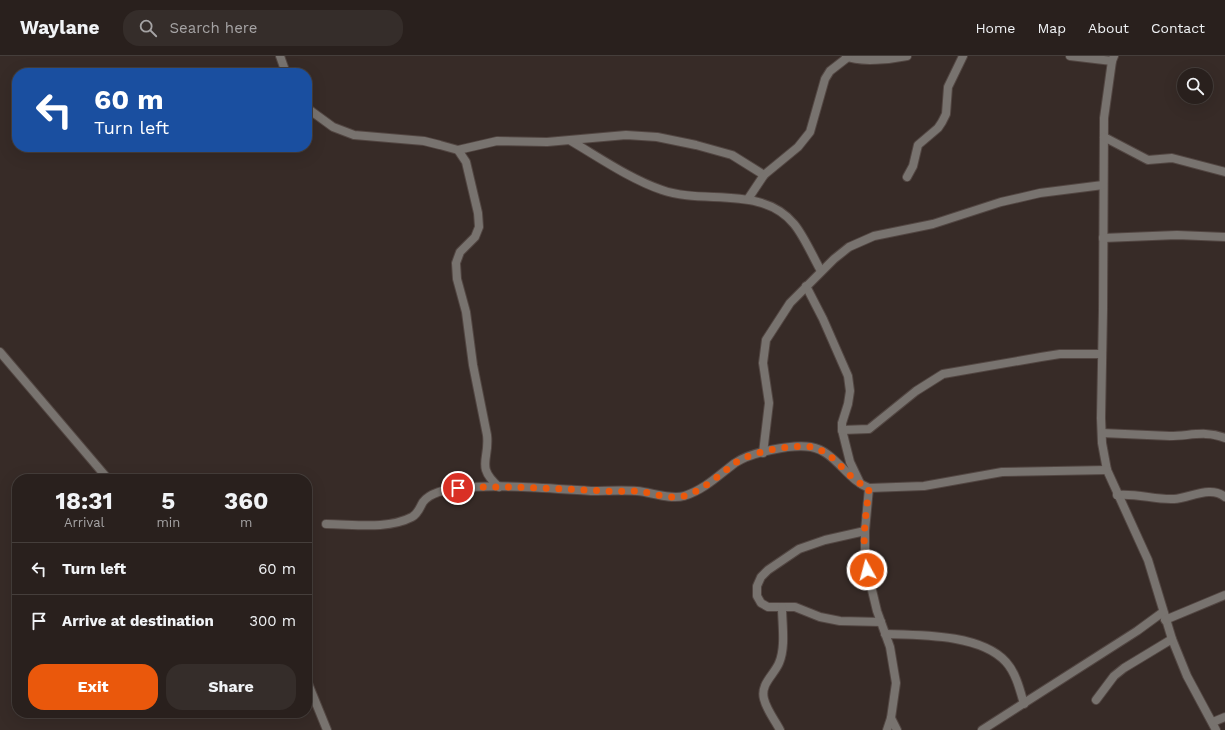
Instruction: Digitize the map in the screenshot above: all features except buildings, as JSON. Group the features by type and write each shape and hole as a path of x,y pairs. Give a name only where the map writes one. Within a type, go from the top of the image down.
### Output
{"street":[{"path":"280,56 284,68"},
{"path":"748,199 764,175 798,147 810,132 825,79 830,72 847,57 892,59 907,56"},
{"path":"907,177 913,166 918,145 938,128 946,114 948,87 963,56"},
{"path":"1070,56 1113,59 1106,98 1103,185 1102,433 1107,470 1117,495 1148,560 1164,616 1187,676 1215,726 1225,717"},
{"path":"312,111 333,126 354,135 424,141 458,150 497,141 547,142 626,135 657,137 696,145 732,155 764,175"},
{"path":"1104,137 1148,160 1172,158 1225,172"},
{"path":"571,140 636,178 662,190 684,195 748,199 785,214 795,225 821,271"},
{"path":"458,150 466,162 471,179 479,227 475,238 460,252 456,263 458,279 466,312 473,365 487,435 488,445 484,463 485,470 490,479 499,487"},
{"path":"763,453 769,402 763,363 766,340 790,302 821,271 849,247 874,236 933,224 1001,202 1040,193 1103,185"},
{"path":"1103,238 1177,236 1225,237"},
{"path":"806,286 823,319 848,376 850,391 848,404 842,422 842,430 850,462 860,485"},
{"path":"0,352 104,474"},
{"path":"842,430 869,429 916,391 943,374 1048,356 1102,354"},
{"path":"1102,433 1172,436 1203,433 1225,438"},
{"path":"326,524 380,525 394,522 416,514 424,501 439,492 458,488 562,488 608,492 651,492 668,496 683,496 709,483 736,462 749,456 796,447 812,447 823,452 834,460 860,485 869,488 924,486 957,482 985,474 1002,472 1107,470"},
{"path":"869,488 865,531 865,561 881,622 890,647 896,683 891,718 887,730"},
{"path":"1117,495 1132,494 1173,499 1216,492 1225,497"},
{"path":"865,531 825,540 799,550 768,570 761,578 757,586 757,596 761,603 768,607 795,607 820,617 840,621 881,622"},
{"path":"982,730 1137,631 1164,616 1225,595"},
{"path":"780,730 764,699 764,689 766,682 779,663 782,647 782,607"},
{"path":"885,634 954,639 970,642 992,651 1006,661 1013,671 1024,704"},
{"path":"1096,700 1114,676 1124,668 1172,639"},
{"path":"312,693 327,730"},
{"path":"891,718 897,730"}],"route":[{"path":"458,488 562,488 608,492 651,492 668,496 683,496 696,491 736,462 749,456 796,447 812,447 823,452 834,460 860,485 869,488 865,531 865,561 867,570"}]}
